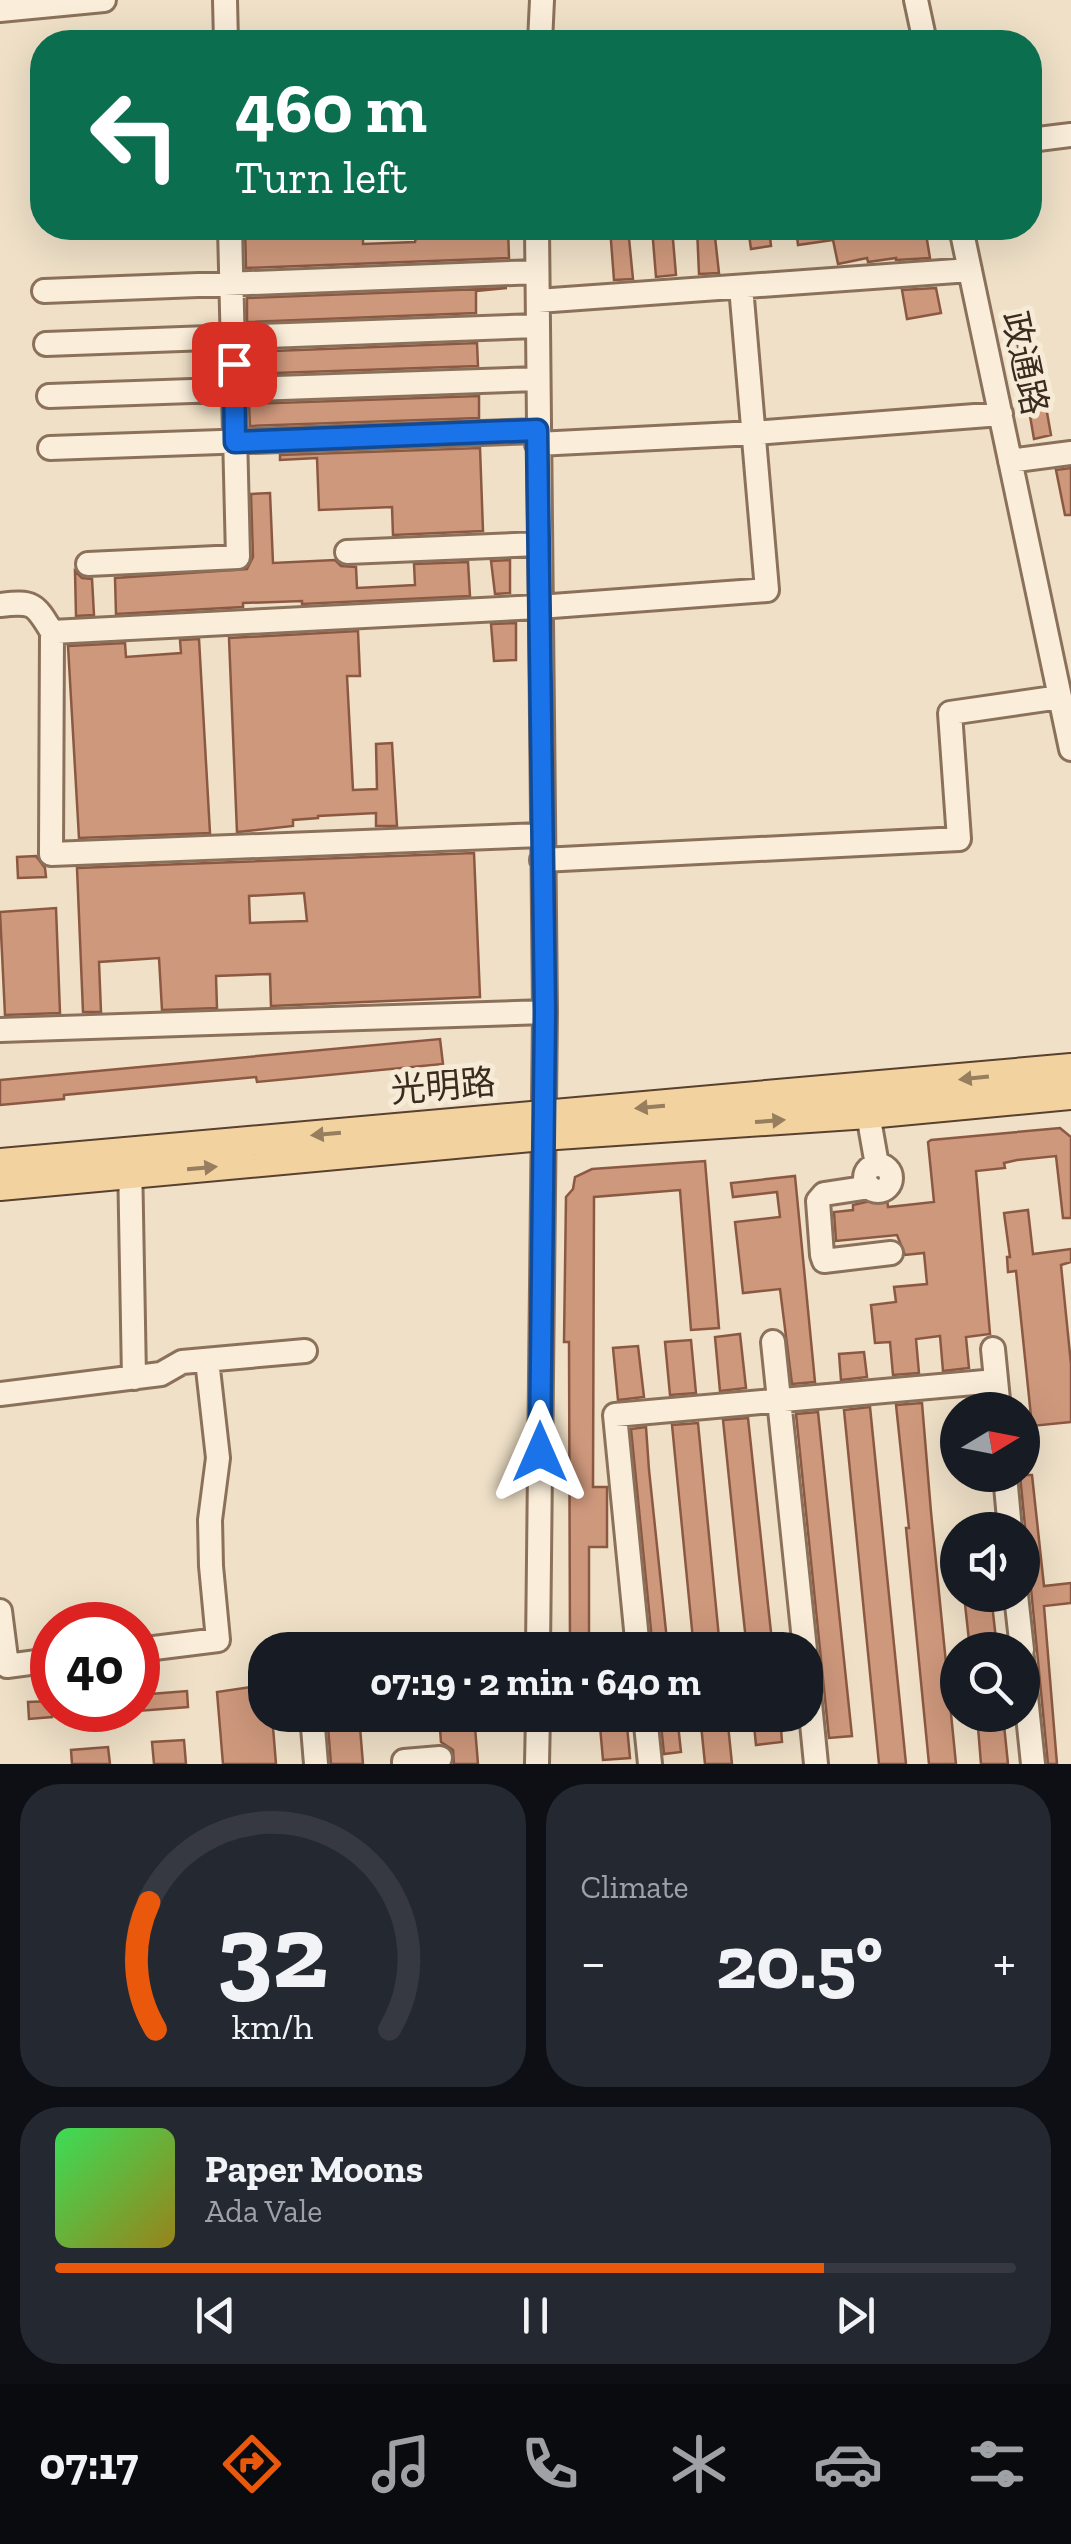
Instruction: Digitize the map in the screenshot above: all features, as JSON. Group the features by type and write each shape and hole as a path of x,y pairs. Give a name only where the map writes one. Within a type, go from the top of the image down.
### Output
{"main road":[{"name":"光明路","path":"0,1163 130,1162 542,1126 1071,1068"},
{"name":"光明路","path":"542,1126 868,1114 1071,1095"},
{"name":"光明路","path":"0,1186 130,1162"}],"street":[{"path":"0,10 104,0"},
{"path":"225,0 226,30"},
{"path":"541,30 542,0"},
{"path":"916,0 922,30"},
{"path":"1042,139 1071,135"},
{"path":"88,564 238,557 230,240"},
{"path":"537,240 545,1012 538,1632"},
{"name":"政通路","path":"964,240 1071,748"},
{"path":"538,300 970,270"},
{"path":"44,292 538,272"},
{"path":"52,632 538,607 767,590 742,288"},
{"path":"46,344 538,326"},
{"path":"48,396 538,378"},
{"path":"50,448 754,433 1000,414"},
{"path":"1010,460 1071,453"},
{"path":"347,552 539,544"},
{"path":"0,606 26,603 37,607 52,632 51,854 542,836"},
{"path":"542,860 959,839 950,713 1064,704"},
{"path":"0,1030 545,1012"},
{"path":"868,1114 873,1176 824,1194 818,1201 822,1255 824,1261 891,1253"},
{"path":"130,1162 134,1378"},
{"path":"774,1342 803,1632"},
{"path":"993,1348 997,1392"},
{"path":"0,1394 162,1374 182,1362 305,1351"},
{"path":"160,1647 218,1640 210,1520 218,1458 207,1360"},
{"path":"636,1632 615,1414 996,1382"},
{"path":"0,1611 6,1666 30,1663"},
{"path":"313,1732 316,1764"},
{"path":"537,1764 538,1732"},
{"path":"647,1732 650,1764"},
{"path":"813,1732 816,1764"},
{"path":"1029,1732 1032,1764"},
{"path":"404,1764 433,1761"}],"building":[{"path":"245,240 363,240 363,244 508,240 509,258 246,268"},
{"path":"611,240 629,240 633,279 614,280"},
{"path":"653,240 673,240 676,275 656,277"},
{"path":"698,240 715,240 719,273 699,274"},
{"path":"750,240 770,240 771,246 751,249"},
{"path":"797,240 833,240 798,245"},
{"path":"833,240 927,240 930,258 868,262 867,258 838,264"},
{"path":"507,288 476,291 476,313 247,322 247,298"},
{"path":"936,288 941,313 907,319 902,290"},
{"path":"1031,322 1051,435 1034,439 1014,324"},
{"path":"477,343 478,366 249,374 248,352"},
{"path":"479,396 479,418 250,426 249,404"},
{"path":"480,448 483,531 393,535 392,507 319,510 317,458 280,460 280,455"},
{"path":"1071,468 1071,515 1065,515 1056,470"},
{"path":"270,493 273,563 335,560 341,566 356,567 357,588 415,585 414,564 468,562 470,596 243,603 243,607 116,614 115,578 247,569 253,557 251,494"},
{"path":"510,560 510,593 495,594 491,561"},
{"path":"75,571 82,578 92,579 94,615 76,616"},
{"path":"516,623 516,660 494,661 491,624"},
{"path":"358,631 360,676 347,676 353,790 377,789 376,744 392,743 397,826 376,826 376,813 318,816 293,820 293,826 237,832 229,638"},
{"path":"199,639 210,833 79,838 68,646 125,643 126,657 181,653 180,640"},
{"path":"474,853 480,997 271,1006 270,974 216,976 217,1008 162,1010 159,958 99,962 101,1012 83,1012 77,868","holes":["304,893 307,921 250,923 249,896"]},
{"path":"36,856 46,877 18,878 17,857"},
{"path":"56,908 60,1013 5,1015 0,912"},
{"path":"440,1039 443,1064 257,1082 256,1077 0,1105 0,1080"},
{"path":"1060,1128 1071,1137 1071,1218 1063,1218 1056,1156 1017,1160 1004,1163 1005,1168 976,1171 990,1334 966,1337 969,1368 943,1371 940,1336 916,1339 919,1373 893,1375 890,1342 875,1343 871,1305 896,1302 894,1287 927,1284 924,1253 905,1255 897,1235 836,1241 834,1212 853,1210 853,1205 879,1199 887,1199 888,1207 934,1202 928,1142 931,1140"},
{"path":"705,1161 719,1328 691,1330 680,1190 594,1197 593,1487 607,1487 607,1547 589,1547 589,1632 570,1632 569,1342 564,1342 566,1197 573,1189 575,1177 592,1169"},
{"path":"795,1176 815,1382 792,1384 780,1289 743,1293 735,1222 780,1217 777,1192 733,1197 731,1183"},
{"path":"1028,1210 1033,1254 1071,1249 1071,1262 1061,1265 1071,1364 1071,1422 1040,1425 1040,1392 1028,1392 1016,1271 1008,1272 1010,1257 1004,1213"},
{"path":"740,1334 746,1388 720,1391 715,1337"},
{"path":"691,1340 696,1393 670,1395 665,1342"},
{"path":"638,1346 644,1397 618,1400 613,1348"},
{"path":"864,1352 867,1377 841,1380 839,1354"},
{"path":"922,1403 943,1632 940,1732 953,1732 956,1764 929,1764 896,1405"},
{"path":"870,1407 906,1764 879,1764 844,1410"},
{"path":"818,1412 852,1736 829,1738 823,1632 818,1632 796,1414"},
{"path":"748,1418 771,1632 745,1632 723,1420"},
{"path":"698,1423 718,1632 692,1632 672,1425"},
{"path":"646,1427 666,1632 651,1632 631,1429"},
{"path":"1022,1492 1034,1492 1036,1512 1024,1512"},
{"path":"1040,1549 1044,1586 1071,1583 1071,1603 1044,1606 1057,1764 1048,1764 1040,1632 1035,1632 1033,1612 1040,1612"},
{"path":"966,1612 993,1612 995,1632 968,1632"},
{"path":"248,1687 248,1732 273,1732 276,1764 223,1764 217,1692"},
{"path":"187,1691 188,1707 160,1709 160,1693"},
{"path":"328,1732 360,1732 363,1764 331,1764"},
{"path":"440,1732 475,1732 478,1764 454,1764 453,1750 441,1742"},
{"path":"601,1732 628,1732 630,1758 603,1760"},
{"path":"662,1732 679,1732 681,1752 664,1754"},
{"path":"702,1732 729,1732 732,1764 705,1764"},
{"path":"755,1732 781,1732 782,1742 756,1745"},
{"path":"978,1732 1005,1732 1008,1764 981,1764"},
{"path":"184,1740 186,1764 154,1764 152,1742"},
{"path":"108,1747 110,1764 72,1764 71,1750"}],"route":[{"path":"234,364 235,442 537,430 545,1012 540,1452"}]}
